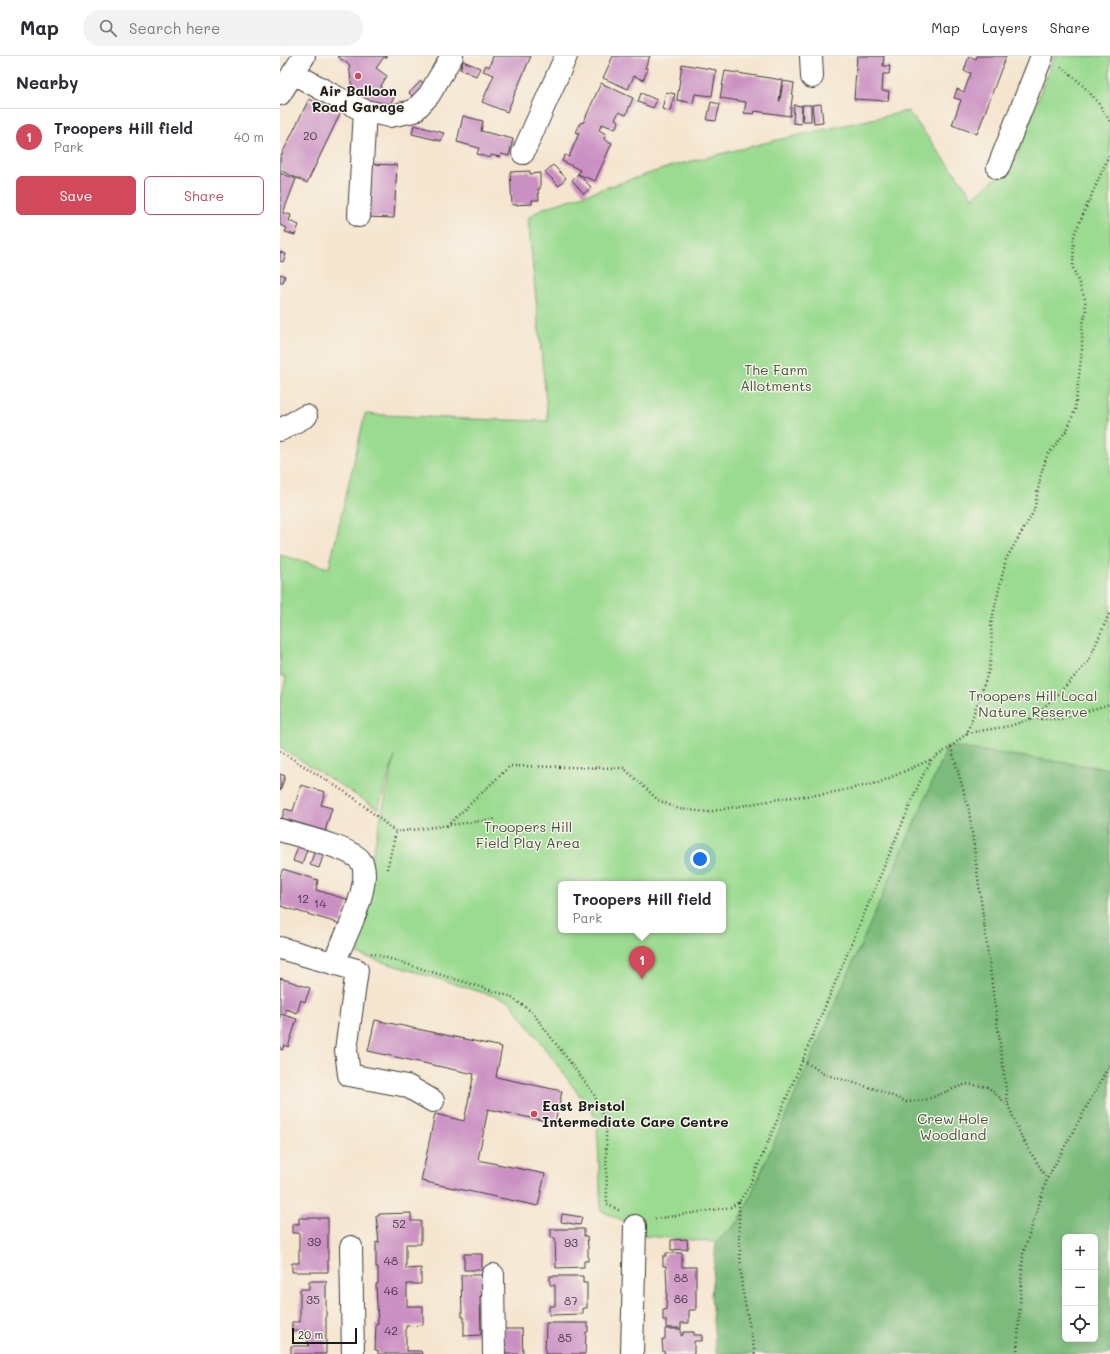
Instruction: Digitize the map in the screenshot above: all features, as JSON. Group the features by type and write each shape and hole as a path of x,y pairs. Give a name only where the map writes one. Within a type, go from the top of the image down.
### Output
{"street":[{"path":"280,94 298,64 336,97 365,111 390,116 414,111 429,95 452,56"},
{"path":"523,153 566,56"},
{"path":"998,168 1042,56"},
{"path":"359,216 365,111"},
{"path":"280,430 306,416"},
{"path":"280,830 348,851 361,860 364,869 362,887 353,923 332,963"},
{"path":"280,948 356,970 346,1050 350,1075 407,1086 433,1101"},
{"path":"632,1354 638,1220"},
{"path":"352,1247 353,1354"},
{"path":"493,1275 494,1354"}],"path":[{"path":"1042,56 1074,76 1093,98 1110,123"},
{"path":"446,826 510,766 624,768 658,800 679,809 708,812 784,798 825,794 878,783 932,759 951,747 967,733 989,670 992,648 991,624 1006,558 1034,511 1041,474 1047,456 1067,430 1075,410 1082,350 1082,328 1086,311 1085,299 1073,268 1074,235 1110,153"},
{"path":"1030,719 1059,693 1088,662 1110,612"},
{"path":"967,733 1010,726 1030,719 1061,718 1110,704"},
{"path":"951,747 969,810 1008,1105 1022,1138 1048,1179"},
{"path":"280,751 353,797 396,832 496,819"},
{"path":"356,970 365,957 372,952 509,996 532,1012 594,1094 606,1124 607,1204 638,1220 712,1211 731,1207 739,1202 749,1187 921,779 932,759"},
{"path":"803,1060 824,1074 878,1090 907,1102 925,1100 966,1084 988,1087 1008,1105"},
{"path":"1017,1354 1023,1254 1048,1179 1110,1064"},
{"path":"739,1202 742,1288 755,1354"}],"green space":[{"path":"1054,56 1110,56 1110,836 740,1220 716,1242 645,1236 635,1226 601,1211 597,1119 510,1001 350,952 395,756 378,809 280,747 280,703 286,677 280,675 280,555 329,568 365,414 548,421 528,218 541,209 672,166 777,140 908,111 973,197 1001,174 1009,176"},
{"name":"Crew Hole Woodland","path":"948,746 1110,769 1110,1354 716,1354 711,1296 716,1242 740,1220"}],"building":[{"path":"337,56 387,56 386,58 384,57 376,68 387,76 380,87 395,96 388,107 353,96 349,65"},
{"path":"493,56 531,56 507,112 482,102 494,75 483,71 486,65 489,67"},
{"path":"613,56 650,56 645,68 648,69 643,80 634,76 628,89 603,78"},
{"path":"857,56 884,56 883,66 890,66 889,74 883,74 882,91 889,91 888,101 854,99"},
{"path":"969,56 976,59 977,56 1006,56 977,134 952,125 961,100 954,98 957,89 964,92 971,73 964,71"},
{"path":"463,61 480,68 476,76 460,69"},
{"path":"682,64 716,70 712,96 695,94 693,103 677,100"},
{"path":"725,71 782,80 779,101 783,81 794,83 790,116 755,111 754,114 744,113 746,102 720,98"},
{"path":"421,81 427,87 415,99 409,93"},
{"path":"601,83 633,98 626,115 619,112 615,119 619,121 615,129 602,124 599,130 606,134 604,139 612,143 595,181 578,174 580,170 562,161 565,155 569,157 579,133 576,132 581,122 583,123"},
{"path":"666,92 675,94 670,111 662,109"},
{"path":"641,93 657,100 653,108 638,102"},
{"path":"309,99 340,114 307,183 280,170 280,158"},
{"path":"711,102 720,104 716,121 707,120"},
{"path":"821,104 823,122 814,123 812,105"},
{"path":"794,105 802,106 801,124 793,123"},
{"path":"802,105 811,105 811,121 803,121"},
{"path":"463,116 483,121 481,131 513,139 509,156 501,154 500,157 491,155 490,158 477,154 479,148 457,142"},
{"path":"414,125 444,133 441,141 412,134"},
{"path":"368,164 397,165 394,218 365,217"},
{"path":"553,165 566,178 559,186 545,172"},
{"path":"530,171 530,174 540,173 540,189 538,189 539,200 532,200 532,204 512,205 510,172"},
{"path":"280,173 296,179 283,213 291,215 289,221 299,225 295,235 285,232 287,228 280,225"},
{"path":"578,174 591,187 584,194 572,180"},
{"path":"280,252 286,254 283,262 280,261"},
{"path":"280,274 285,276 283,282 280,282"},
{"path":"280,774 285,776 280,791"},
{"path":"301,785 325,792 321,805 332,808 325,831 282,818 285,809 293,811"},
{"path":"298,846 307,849 302,864 293,861"},
{"path":"315,850 324,853 319,868 310,865"},
{"path":"283,869 318,880 316,890 349,900 341,924 280,906 280,876"},
{"path":"280,978 310,988 305,1002 301,1000 297,1013 286,1009 285,1014 280,1012"},
{"path":"280,1014 297,1019 288,1047 284,1045 282,1050 280,1049"},
{"name":"East Bristol Intermediate Care Centre","path":"375,1020 502,1047 496,1077 562,1091 555,1123 488,1109 478,1160 545,1174 538,1206 421,1181 435,1114 464,1121 474,1074 368,1051"},
{"path":"411,1213 411,1221 421,1221 421,1244 406,1244 406,1269 421,1268 421,1284 407,1284 407,1306 423,1306 423,1325 406,1326 406,1351 421,1351 422,1354 378,1354 378,1350 375,1350 376,1324 378,1324 376,1284 378,1284 378,1268 376,1268 376,1242 379,1243 376,1216 379,1216 379,1214"},
{"path":"562,1214 582,1217 580,1225 561,1222"},
{"path":"299,1218 328,1218 328,1272 292,1272 292,1263 299,1263 299,1233 292,1233 292,1224 299,1224"},
{"path":"551,1229 584,1229 584,1236 587,1236 588,1261 584,1261 584,1267 556,1268 555,1238 551,1238"},
{"path":"687,1239 688,1249 671,1250 671,1240"},
{"path":"666,1253 682,1253 682,1267 696,1267 696,1310 689,1310 689,1323 681,1323 681,1328 666,1328 666,1320 663,1320 663,1310 666,1310 667,1289 666,1266 663,1266 663,1256 666,1256"},
{"path":"464,1254 482,1254 482,1270 464,1270"},
{"path":"461,1275 487,1275 487,1296 480,1296 481,1335 464,1336"},
{"path":"550,1276 583,1276 583,1283 587,1283 587,1308 583,1308 583,1314 549,1315 549,1306 555,1306 555,1285 550,1285"},
{"path":"309,1281 326,1281 326,1354 291,1354 291,1346 309,1346 306,1331 292,1331 292,1322 300,1322 300,1289 309,1289"},
{"path":"546,1323 588,1323 585,1354 545,1354"},
{"path":"504,1329 522,1329 523,1354 504,1354"},
{"path":"665,1329 681,1329 681,1336 683,1335 683,1332 694,1332 694,1335 702,1335 702,1341 694,1341 694,1354 665,1354 665,1352 663,1352 662,1339 665,1339"}],"place":[{"name":"Air Balloon Road Garage","path":"358,76"},
{"name":"Troopers Hill field","path":"642,979"},
{"name":"East Bristol Intermediate Care Centre","path":"534,1114"}],"park label":[{"name":"The Farm Allotments","path":"776,378"},
{"name":"Troopers Hill Local Nature Reserve","path":"1033,704"},
{"name":"Troopers Hill Field Play Area","path":"528,836"}]}
